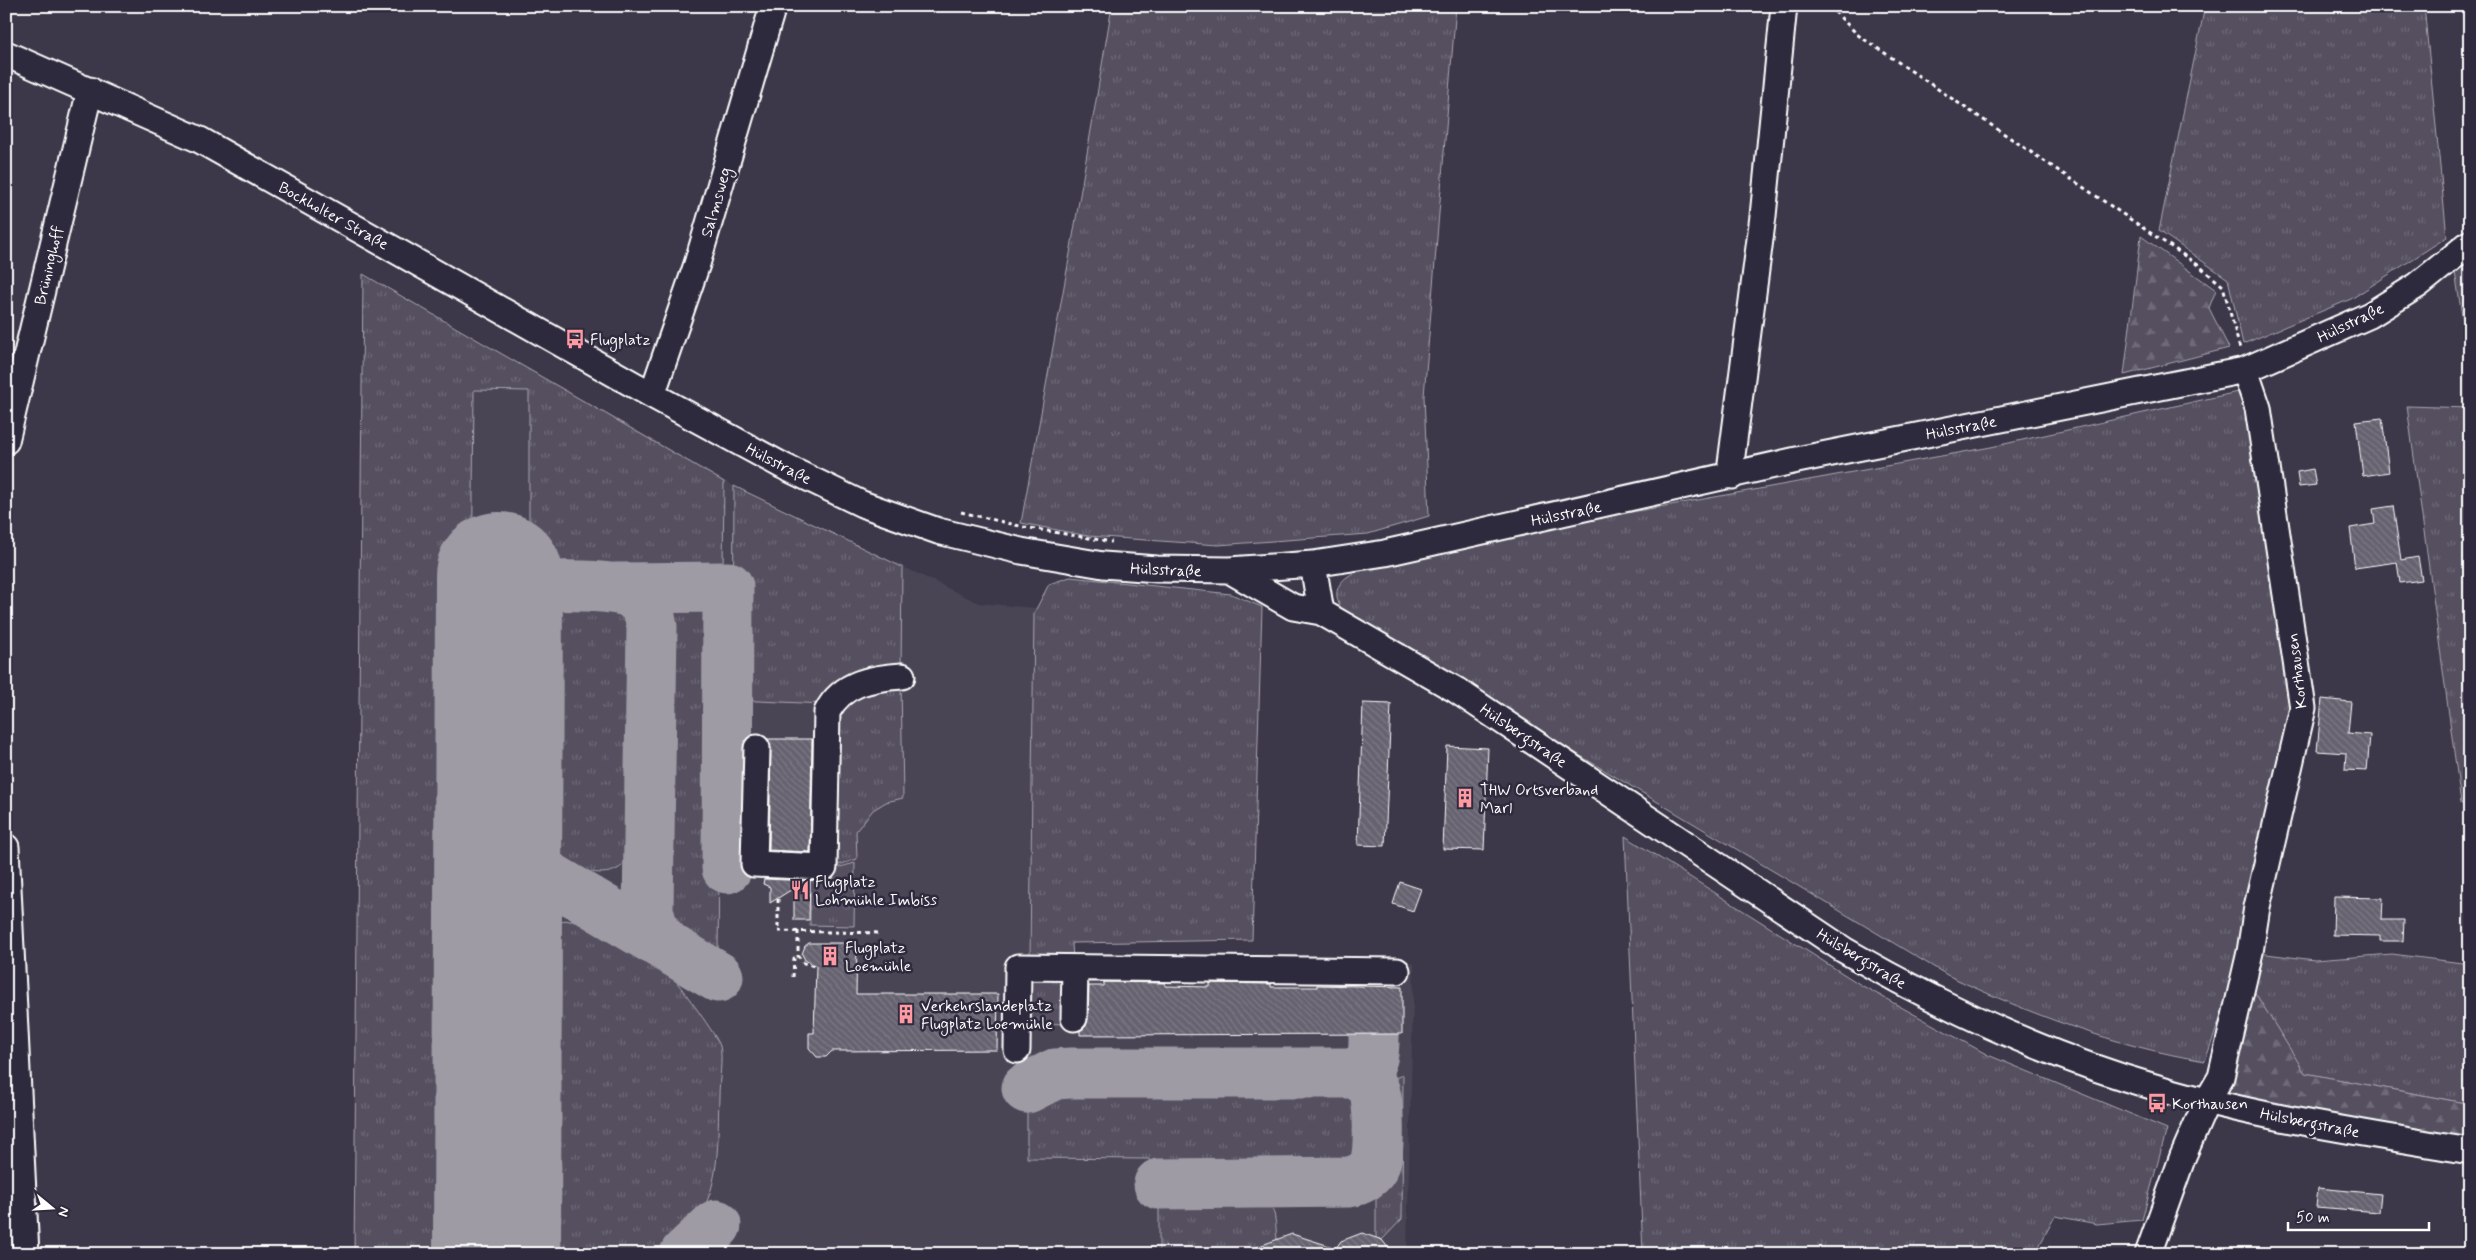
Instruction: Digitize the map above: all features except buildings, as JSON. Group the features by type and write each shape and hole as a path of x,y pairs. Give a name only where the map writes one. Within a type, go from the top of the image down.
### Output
{"street":[{"name":"Salmsweg","path":"652,395 697,264 773,6"},
{"path":"1732,476 1731,463 1763,216 1784,6"},
{"name":"Bockholter Straße","path":"6,54 200,140 652,395"},
{"name":"Brüninghoff","path":"6,441 90,90"},
{"name":"Hülsstraße","path":"652,395 783,466 862,504 938,532 1021,551 1103,565 1157,569 1229,570 1313,564 1386,553 1797,460 2245,370 2370,315 2418,285 2470,242"},
{"name":"Korthausen","path":"2148,1254 2183,1156 2207,1101 2221,1077 2303,708 2258,408 2245,370"},
{"path":"1313,564 1321,612"},
{"name":"Hülsbergstraße","path":"1229,570 1294,607 1321,612 1456,690 1844,950 1904,984 2022,1041 2099,1069 2207,1101 2314,1124 2470,1151"},
{"path":"757,748 754,864 824,867 827,712 831,704 859,682 902,676"},
{"path":"6,847 26,1254"},
{"path":"1017,1050 1018,967 1397,971"},
{"path":"1074,1018 1076,968"}],"path":[{"path":"1829,6 1858,35 2198,265 2223,286 2245,370"},
{"path":"953,510 1024,527 1120,542"},
{"path":"778,898 778,931 882,933"},
{"path":"798,931 798,956 806,965 814,966 815,964"},
{"path":"793,976 794,958 798,956"}],"shaded area":[{"path":"363,274 734,486 979,603 1037,608 1029,956 1414,963 1407,1254 354,1254"}],"green space":[{"path":"1112,6 1456,6 1424,396 1429,516 1368,534 1218,545 1088,536 1021,523 1071,248"},
{"path":"2205,6 2424,6 2447,237 2351,299 2243,344 2228,279 2159,231"},
{"path":"2141,236 2216,290 2209,308 2229,348 2124,375"},
{"path":"2470,262 2470,366 2455,272"},
{"path":"363,274 724,482 723,570 719,575 529,575 529,391 474,390 466,1254 354,1254"},
{"path":"2242,391 2291,705 2231,988 2205,1061 2138,1047 2073,1027 2010,1003 1947,975 1348,617 1339,604 1337,597 1339,586 1348,576 1356,572 1538,529 1991,447"},
{"path":"2407,406 2470,408 2470,807 2461,803"},
{"path":"734,486 902,567 901,671 825,704 736,700 733,688"},
{"path":"1070,577 1231,594 1262,607 1252,940 1072,943 1073,959 1030,955 1034,613 1049,584"},
{"path":"673,598 712,598 717,599 722,606 718,951 684,933 670,921 660,905 663,609 667,602"},
{"path":"571,599 608,601 626,609 638,628 642,642 639,831 628,860 619,868 610,872 586,871 559,859 536,843 527,828 527,639 533,622 542,610 554,603"},
{"path":"901,681 903,798 886,802 873,810 856,831 857,859 829,868 834,712 842,701"},
{"path":"1625,836 1861,985 1988,1055 2167,1129 2142,1220 2097,1224 2055,1216 2035,1254 1643,1254"},
{"path":"855,863 854,926 810,925 810,875"},
{"path":"564,920 582,923 674,979 720,1046 718,1142 713,1181 708,1200 699,1218 686,1236 669,1254 523,1254 525,956 539,932 549,925"},
{"path":"2250,952 2315,960 2392,954 2470,964 2470,1104 2304,1073 2244,975"},
{"path":"1028,972 1068,973 1069,1024 1027,1023"},
{"path":"2244,975 2305,1073 2470,1104 2470,1140 2207,1101"},
{"path":"1403,1075 1402,1219 1382,1240 1376,1238 1376,1182 1385,1174 1388,1163 1387,1089 1392,1079"},
{"path":"1061,1090 1347,1090 1361,1101 1364,1109 1367,1128 1365,1157 1353,1169 1346,1171 1159,1172 1156,1164 1148,1159 1027,1158 1027,1107"},
{"path":"1258,1193 1272,1207 1277,1239 1263,1254 1159,1254 1159,1194"}],"taxiway":[{"path":"498,645 501,625 508,606 519,595 533,588 569,586 624,590 640,599 646,607 652,627 648,911 654,932 667,946"},
{"path":"615,588 728,587 727,868"},
{"path":"498,822 504,843 517,858 718,977"},
{"path":"498,936 504,910 515,892 523,886 533,883 561,884"},
{"path":"1027,1088 1055,1074 1071,1073 1360,1073 1369,1065 1373,1056 1374,1034"},
{"path":"1159,1184 1348,1182 1368,1174 1375,1163 1378,1148 1376,1096 1370,1084 1354,1073"},
{"path":"685,1254 716,1225"}],"runway":[{"path":"497,1254 499,576"}],"place":[{"name":"Flugplatz","path":"575,339"},
{"name":"THW Ortsverband Marl","path":"1465,798"},
{"name":"Flugplatz Lohmühle Imbiss","path":"800,890"},
{"name":"Flugplatz Loemühle","path":"830,956"},
{"name":"Verkehrslandeplatz Flugplatz Loemühle","path":"906,1014"},
{"name":"Korthausen","path":"2157,1103"}]}
